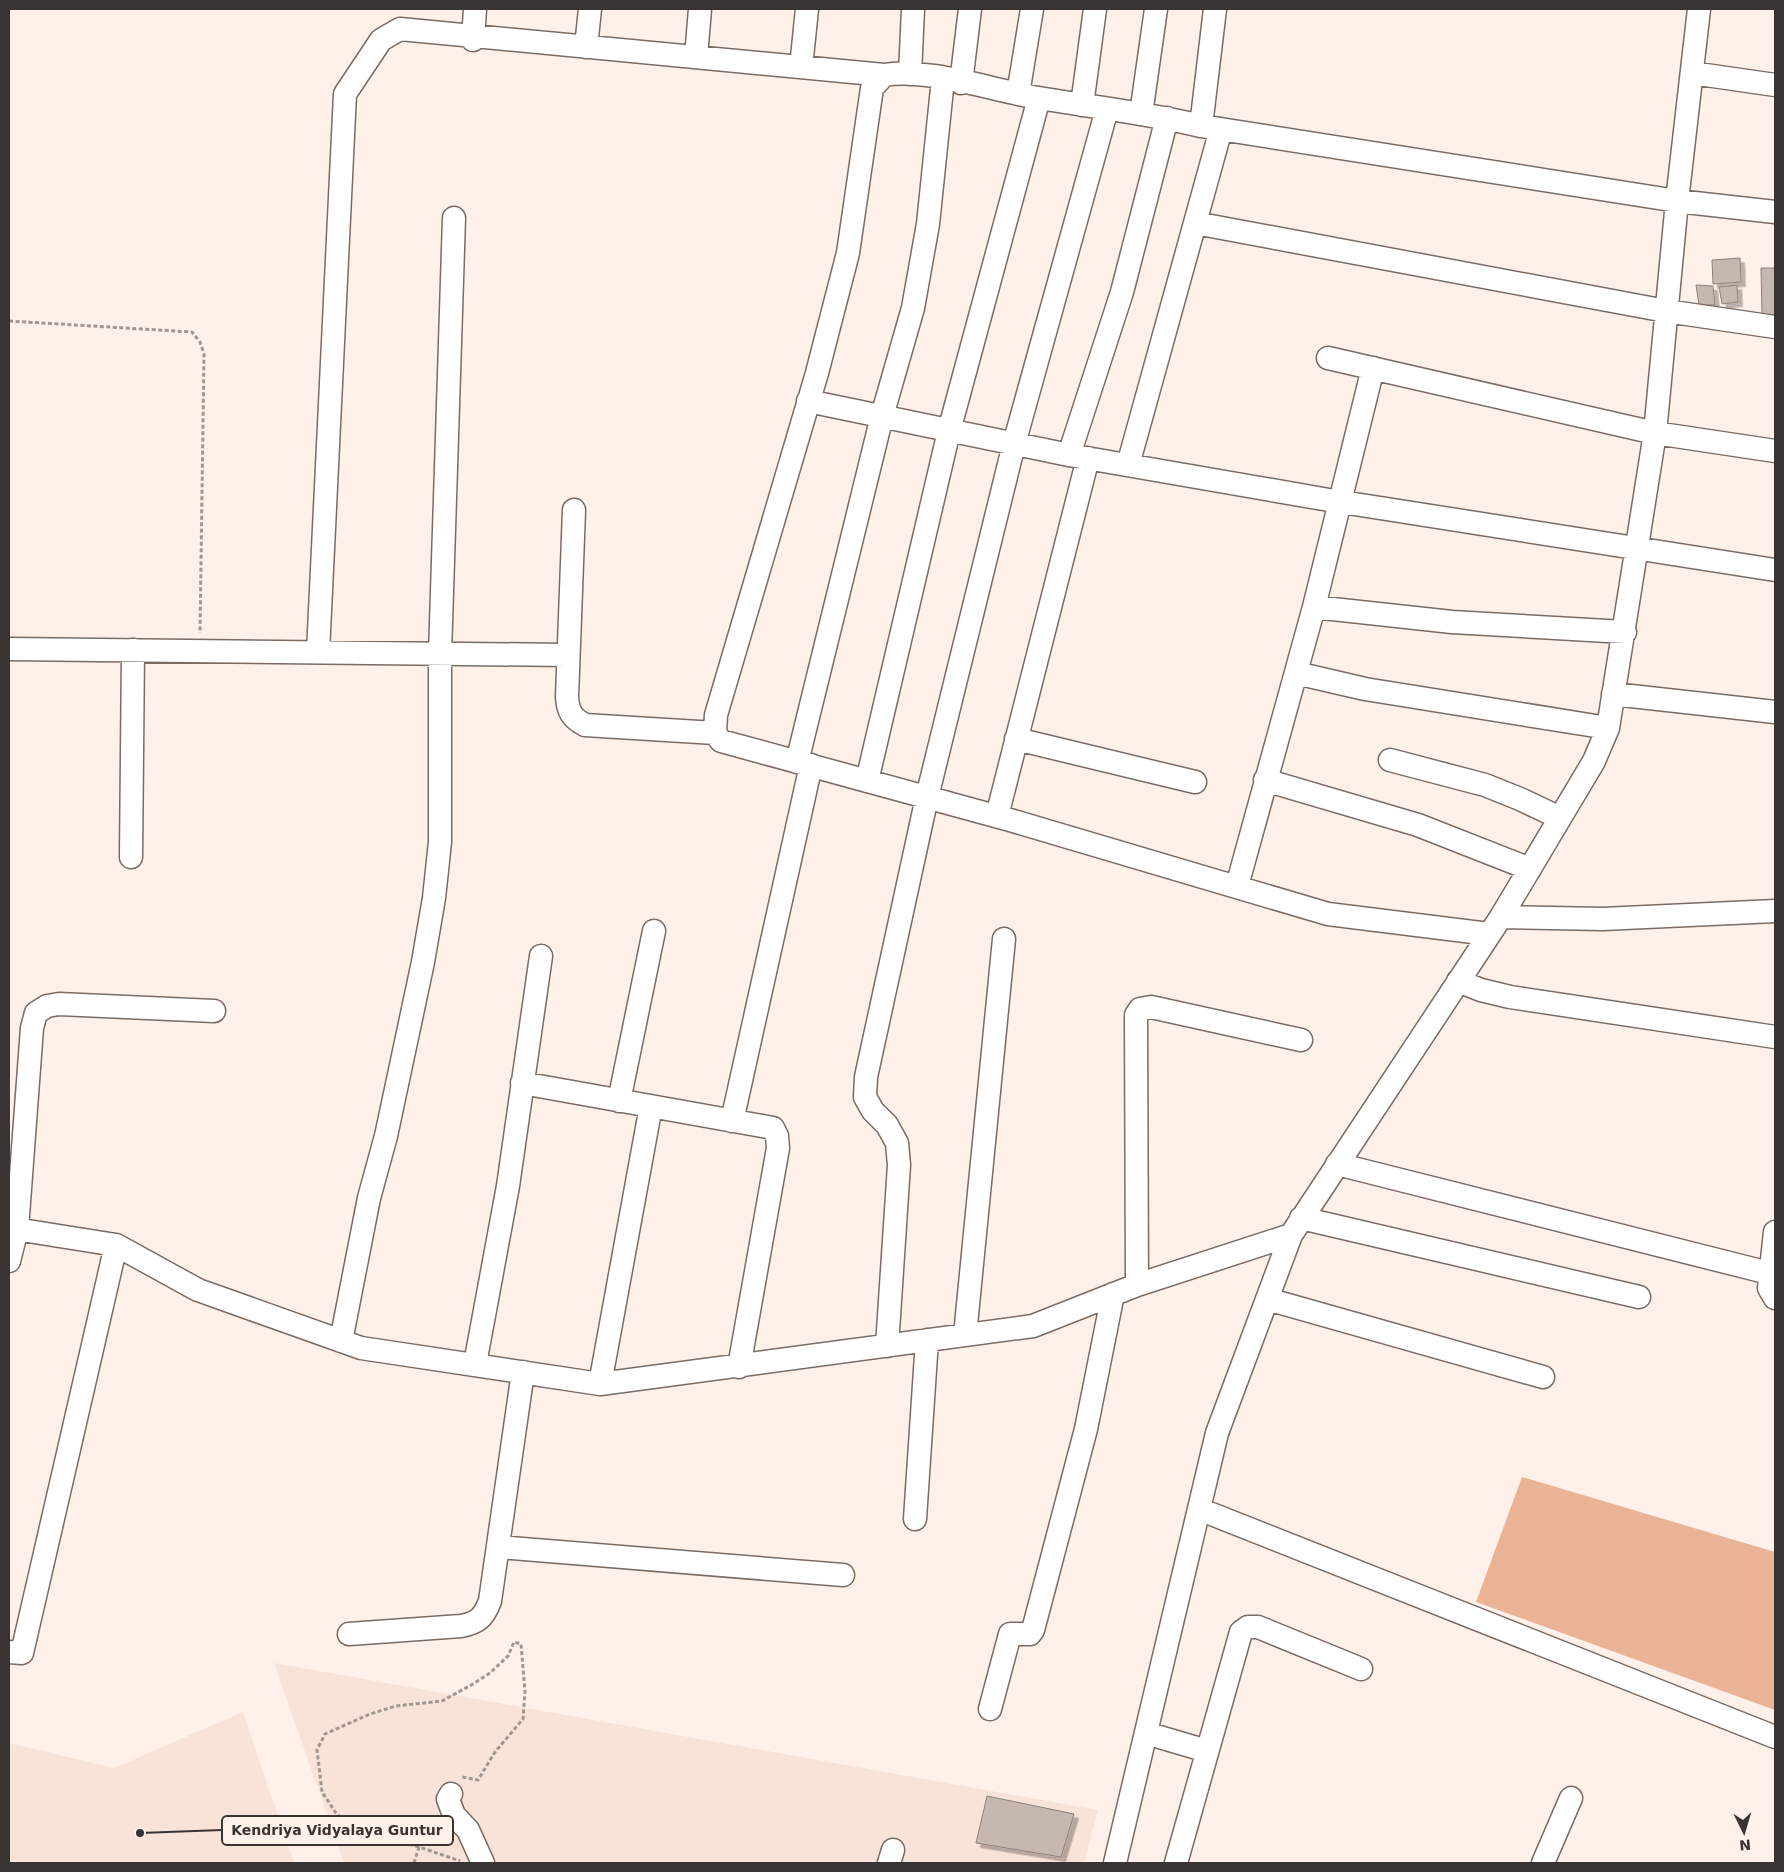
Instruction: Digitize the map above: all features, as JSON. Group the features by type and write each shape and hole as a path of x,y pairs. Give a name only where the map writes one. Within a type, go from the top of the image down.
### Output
{"street":[{"path":"473,38 475,9"},
{"path":"586,47 590,9"},
{"path":"696,57 700,9"},
{"path":"801,67 807,9"},
{"path":"910,74 913,9"},
{"path":"732,1121 804,764 882,416 913,308 952,81 970,9"},
{"path":"867,781 1029,96 1032,9"},
{"path":"1082,105 1095,9"},
{"path":"1141,114 1156,9"},
{"path":"1128,465 1195,223 1211,128 1215,9"},
{"path":"1115,1863 1217,1433 1267,1298 1296,1227 1495,926 1594,761 1608,728 1656,433 1677,201 1699,9"},
{"path":"318,652 345,94 381,40 400,29 473,38 696,57 884,76 910,74 1029,96 1167,118 1211,128 1677,201 1775,212"},
{"path":"1692,73 1775,85"},
{"path":"884,76 872,88 848,253 808,401 719,707 715,733 721,741 996,816 1328,914 1495,926 1775,911"},
{"path":"887,1346 899,1165 897,1143 887,1125 873,1111 865,1097 866,1077 927,797 1014,444 1107,109"},
{"path":"996,816 1016,739 1078,457 1167,118"},
{"path":"341,1341 365,1217 386,1136 423,962 434,898 440,842 440,654 454,218"},
{"path":"1195,223 1666,311 1775,326"},
{"path":"1328,358 1656,433 1775,451"},
{"path":"1237,886 1314,607 1373,368"},
{"path":"808,401 1078,457 1340,502 1775,570"},
{"path":"574,510 568,703 574,720 585,725 715,733"},
{"path":"1314,607 1452,622 1625,632"},
{"path":"9,649 568,655"},
{"path":"131,857 133,650"},
{"path":"1296,673 1365,689 1608,728"},
{"path":"1614,694 1775,712"},
{"path":"1016,739 1195,782"},
{"path":"1390,760 1485,785 1560,818"},
{"path":"1265,780 1418,825 1530,869"},
{"path":"619,1100 654,931"},
{"path":"965,1335 1004,938"},
{"path":"475,1364 508,1186 541,956"},
{"path":"1458,981 1480,990 1510,997 1775,1036"},
{"path":"9,1261 32,1028 36,1013 47,1006 59,1004 214,1011"},
{"path":"1137,1285 1136,1015 1140,1009 1151,1007 1301,1040"},
{"path":"522,1083 773,1128 778,1136 778,1148 739,1367"},
{"path":"600,1384 651,1106"},
{"path":"1337,1164 1769,1273"},
{"path":"13,1229 116,1245 198,1290 361,1348 600,1384 739,1367 1033,1326 1113,1294 1296,1227 1638,1297"},
{"path":"1775,1232 1769,1273 1769,1288 1775,1298"},
{"path":"9,1652 22,1653 116,1245"},
{"path":"990,1709 1010,1634 1030,1634 1033,1630 1086,1429 1113,1294"},
{"path":"1267,1298 1543,1377"},
{"path":"915,1519 927,1340"},
{"path":"349,1634 474,1624 484,1616 490,1601 523,1372"},
{"path":"1199,1510 1775,1737"},
{"path":"498,1548 843,1575"},
{"path":"1176,1863 1241,1632 1248,1627 1258,1627 1361,1669"},
{"path":"1146,1733 1208,1751"},
{"path":"451,1794 448,1799 454,1815 468,1830 483,1863"},
{"path":"1543,1863 1571,1798"}],"path":[{"path":"9,321 192,332 200,342 204,354 200,651"},
{"path":"451,1794 461,1777 478,1780 495,1752 523,1719 526,1691 521,1644 514,1642 508,1656 490,1673 442,1700 396,1706 370,1714 325,1734 317,1750 322,1792 336,1813 353,1828 465,1863"},
{"path":"414,1863 419,1848"}],"shaded area":[{"path":"1522,1477 1775,1552 1775,1710 1476,1602"},
{"path":"274,1663 1098,1810 1084,1863 344,1863"},
{"path":"243,1712 294,1863 9,1863 9,1743 114,1768"}],"building":[{"path":"1740,258 1741,282 1713,284 1712,260"},
{"path":"1761,268 1775,268 1775,315 1762,315"},
{"path":"1696,285 1713,286 1715,305 1699,305"},
{"path":"1737,285 1738,302 1722,304 1719,287"},
{"path":"987,1796 1074,1814 1061,1857 976,1843"}],"place":[{"name":"Kendriya Vidyalaya Guntur","path":"140,1833"}]}
